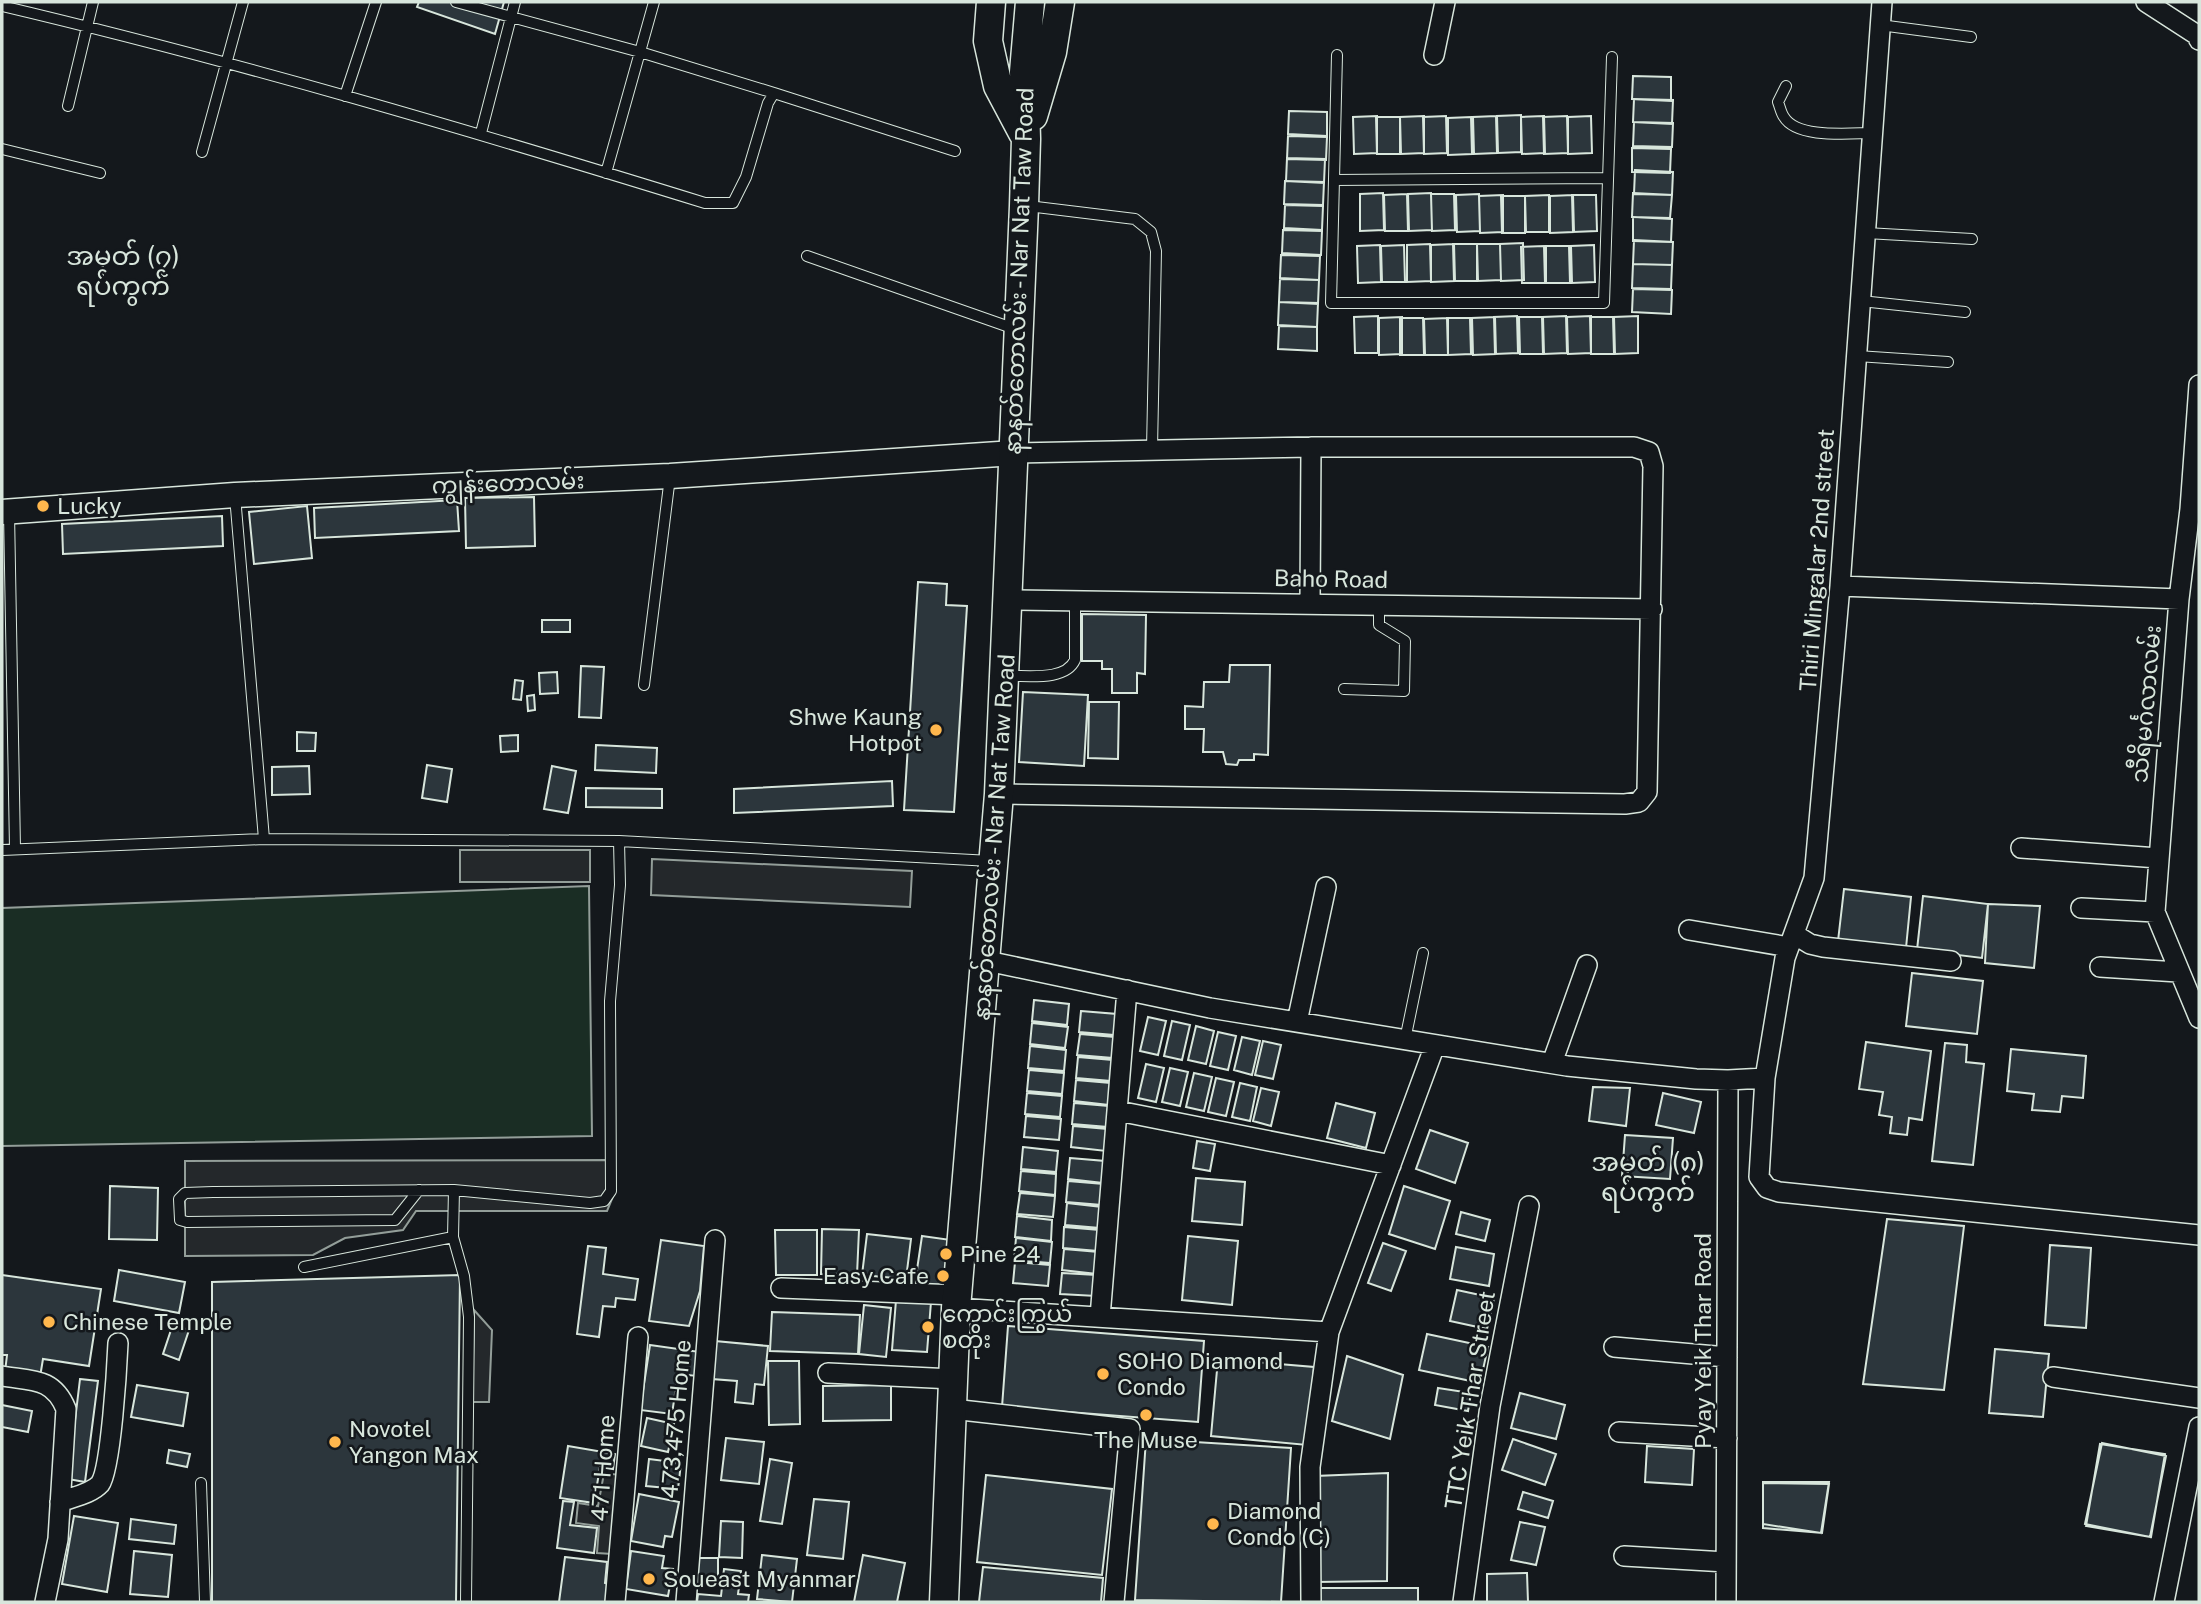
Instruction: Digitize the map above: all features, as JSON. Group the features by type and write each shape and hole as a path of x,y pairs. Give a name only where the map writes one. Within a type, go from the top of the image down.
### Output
{"main road":[{"path":"991,2 988,41 998,86 1026,139"},
{"name":"နာနတ်တောလမ်း - Nar Nat Taw Road","path":"944,1602 957,1302 999,794 1024,206 1024,72 1030,2"},
{"path":"1026,139 1052,52 1060,2"}],"street":[{"path":"1434,55 1445,2"},
{"name":"Thiri Mingalar 2nd street","path":"1880,2 1840,586 1814,878 1785,958 1765,1078 1759,1177 1767,1188 1779,1192 2199,1235"},
{"path":"2146,2 2197,35 2199,40"},
{"name":"သီရိမင်္ဂလာလမ်း","path":"2199,385 2195,509 2179,599 2155,912 2199,1018"},
{"path":"1310,604 1311,447"},
{"path":"999,794 1625,804 1639,802 1647,792 1653,466 1649,452 1634,447 1311,447 1014,453"},
{"name":"ကျွန်းတောလမ်း","path":"6,512 235,495 670,476 1014,453"},
{"path":"1840,586 2179,599"},
{"name":"Baho Road","path":"1009,600 1652,609"},
{"path":"2021,848 2158,858"},
{"path":"1297,1023 1326,887"},
{"path":"2081,908 2155,912"},
{"path":"1689,930 1951,961"},
{"path":"987,961 1210,1008 1552,1063 1728,1080 1765,1078"},
{"path":"1552,1063 1587,965"},
{"path":"2100,967 2178,972"},
{"path":"1100,1317 1127,990"},
{"path":"1311,1602 1310,1467 1329,1332 1435,1045"},
{"name":"Pyay Yeik Thar Road","path":"1726,1602 1728,1080"},
{"path":"1118,1111 1391,1165"},
{"name":"TTC Yeik Thar Street","path":"1464,1602 1490,1406 1529,1206"},
{"name":"473,475 Home","path":"686,1602 715,1240"},
{"path":"781,1288 1100,1317 1329,1332"},
{"name":"471 Home","path":"615,1602 638,1337"},
{"path":"60,1502 88,1492 100,1484 113,1408 118,1343"},
{"path":"1614,1346 1727,1357"},
{"path":"828,1373 953,1379"},
{"path":"2,1376 51,1385 61,1396 66,1409 58,1539 45,1602"},
{"path":"2053,1377 2199,1398"},
{"path":"952,1409 1130,1429 1114,1602"},
{"path":"2164,1602 2195,1467 2199,1427"},
{"path":"1619,1432 1727,1438"},
{"path":"1624,1556 1726,1562"}],"lane":[{"path":"68,106 93,2"},
{"path":"202,152 243,2"},
{"path":"345,96 376,2"},
{"path":"456,2 640,52 955,152"},
{"path":"481,133 515,2"},
{"path":"606,173 654,2"},
{"path":"2,6 226,62 481,133 705,203 733,203 746,177 768,103 774,93"},
{"path":"1880,25 1971,37"},
{"path":"1337,55 1331,303 1604,303 1612,57"},
{"path":"1786,86 1778,102 1784,120 1801,130 1815,133 1873,133"},
{"path":"2,149 100,173"},
{"path":"1334,180 1608,178"},
{"path":"1024,206 1135,219 1151,232 1156,251 1152,449"},
{"path":"1866,233 1972,239"},
{"path":"807,256 1019,331"},
{"path":"1861,301 1965,312"},
{"path":"1857,356 1948,362"},
{"path":"644,685 670,476"},
{"path":"235,495 264,839"},
{"path":"6,512 15,849"},
{"path":"1005,676 1062,674 1071,668 1075,660 1075,601"},
{"path":"1344,689 1404,691 1405,641 1379,625 1379,605"},
{"path":"2,850 264,839 619,841 995,861"},
{"path":"419,1190 395,1220 187,1222 178,1217 179,1199 185,1192 419,1190 454,1190 590,1203 604,1201 611,1192 610,1001 620,885 619,841"},
{"path":"1405,1040 1423,953"},
{"path":"454,1190 453,1237 464,1276 469,1317 466,1602"},
{"path":"304,1267 453,1237"},
{"path":"201,1483 205,1602"}],"green space":[{"path":"589,886 592,1136 2,1146 2,908"}],"shaded area":[{"path":"460,850 590,850 590,882 460,882"},
{"path":"652,859 912,871 910,907 651,895"},
{"path":"615,1160 614,1194 607,1211 416,1211 403,1230 345,1238 313,1255 185,1256 185,1161"},
{"path":"474,1310 492,1330 489,1402 472,1402"},
{"path":"604,1473 620,1475 612,1554 597,1553 599,1526 576,1523 578,1503 598,1506"}],"building":[{"path":"419,2 504,2 495,34 417,7"},
{"path":"1633,76 1671,77 1671,101 1632,99"},
{"path":"1634,99 1673,100 1672,124 1633,122"},
{"path":"1289,111 1327,112 1327,136 1288,134"},
{"path":"1521,115 1521,152 1498,153 1497,116"},
{"path":"1377,116 1377,153 1354,154 1353,117"},
{"path":"1424,116 1424,153 1401,154 1400,117"},
{"path":"1446,116 1447,153 1424,154 1423,117"},
{"path":"1496,116 1497,153 1474,154 1473,117"},
{"path":"1544,116 1545,153 1522,154 1521,117"},
{"path":"1567,116 1568,153 1544,154 1543,117"},
{"path":"1591,116 1592,153 1568,154 1568,117"},
{"path":"1376,117 1400,117 1400,154 1377,154"},
{"path":"1471,117 1472,154 1448,155 1448,118"},
{"path":"1634,122 1673,123 1672,147 1633,146"},
{"path":"1288,136 1327,137 1326,160 1287,159"},
{"path":"1632,148 1671,149 1670,173 1632,172"},
{"path":"1287,158 1325,159 1324,183 1286,181"},
{"path":"1635,170 1673,172 1672,195 1634,194"},
{"path":"1285,181 1324,182 1323,205 1284,204"},
{"path":"1383,193 1384,230 1360,231 1360,194"},
{"path":"1431,193 1432,230 1409,231 1408,194"},
{"path":"1633,193 1672,195 1670,218 1632,217"},
{"path":"1407,194 1408,231 1385,231 1384,195"},
{"path":"1431,194 1454,194 1455,230 1432,231"},
{"path":"1479,194 1480,231 1457,232 1456,195"},
{"path":"1503,195 1503,232 1480,233 1479,196"},
{"path":"1549,195 1549,232 1526,232 1525,196"},
{"path":"1572,195 1596,195 1597,231 1573,232"},
{"path":"1573,195 1574,232 1550,233 1550,196"},
{"path":"1501,196 1525,196 1525,233 1502,233"},
{"path":"1285,205 1323,206 1322,230 1284,228"},
{"path":"1633,217 1672,219 1671,242 1633,241"},
{"path":"1283,230 1322,231 1321,255 1282,253"},
{"path":"1634,240 1673,242 1672,265 1633,264"},
{"path":"1523,243 1524,280 1501,281 1500,244"},
{"path":"1430,244 1431,281 1407,282 1407,245"},
{"path":"1453,244 1477,244 1477,281 1454,281"},
{"path":"1454,244 1455,281 1431,282 1431,245"},
{"path":"1477,244 1500,244 1501,280 1478,281"},
{"path":"1380,245 1381,282 1358,283 1357,246"},
{"path":"1404,245 1405,282 1382,282 1381,246"},
{"path":"1594,245 1595,282 1572,283 1571,246"},
{"path":"1544,246 1545,283 1522,283 1521,247"},
{"path":"1546,246 1569,246 1570,283 1546,283"},
{"path":"1281,255 1320,256 1319,280 1280,278"},
{"path":"1633,264 1672,265 1671,289 1632,288"},
{"path":"1280,279 1319,280 1318,304 1279,302"},
{"path":"1633,289 1672,290 1671,314 1632,312"},
{"path":"1279,302 1318,303 1317,327 1278,325"},
{"path":"1378,316 1378,353 1355,353 1354,317"},
{"path":"1517,316 1518,353 1495,354 1494,317"},
{"path":"1566,316 1567,353 1544,354 1543,317"},
{"path":"1591,316 1591,353 1568,354 1567,317"},
{"path":"1638,316 1638,353 1615,354 1614,317"},
{"path":"1402,317 1402,354 1379,355 1379,318"},
{"path":"1495,317 1496,354 1473,355 1472,318"},
{"path":"1519,317 1542,317 1543,354 1520,354"},
{"path":"1590,317 1613,317 1614,354 1591,354"},
{"path":"1400,318 1423,318 1424,355 1400,355"},
{"path":"1447,318 1470,318 1471,354 1448,355"},
{"path":"1448,318 1448,355 1425,355 1424,319"},
{"path":"1279,326 1317,327 1317,351 1278,349"},
{"path":"534,497 535,546 466,548 465,498"},
{"path":"457,500 459,531 315,538 314,508"},
{"path":"307,506 312,558 254,564 249,512"},
{"path":"222,516 223,546 63,554 62,524"},
{"path":"918,582 947,584 946,605 967,606 954,812 904,810"},
{"path":"1082,614 1146,615 1145,674 1137,673 1137,693 1112,693 1112,669 1102,669 1102,661 1082,661"},
{"path":"542,620 570,620 570,632 542,632"},
{"path":"1230,665 1270,665 1268,755 1254,754 1254,760 1239,760 1237,765 1226,764 1223,752 1203,752 1204,729 1185,729 1185,706 1203,707 1204,682 1229,682"},
{"path":"581,666 604,667 601,718 579,717"},
{"path":"557,672 558,693 540,694 539,673"},
{"path":"515,680 523,681 521,700 513,699"},
{"path":"1023,692 1088,695 1084,766 1019,762"},
{"path":"534,695 535,710 528,711 527,696"},
{"path":"1089,702 1119,702 1118,759 1088,758"},
{"path":"297,732 316,733 315,751 297,751"},
{"path":"518,735 518,751 501,752 500,736"},
{"path":"596,745 657,748 656,773 595,770"},
{"path":"427,765 452,769 447,802 422,798"},
{"path":"309,766 310,794 272,795 272,767"},
{"path":"552,766 576,771 568,813 544,809"},
{"path":"892,781 893,806 734,813 734,789"},
{"path":"586,788 662,789 662,808 586,807"},
{"path":"1844,889 1911,897 1906,948 1838,941"},
{"path":"1923,896 1988,904 1982,958 1917,950"},
{"path":"1988,904 2040,906 2034,968 1985,963"},
{"path":"1912,973 1983,981 1977,1034 1906,1026"},
{"path":"1034,1000 1069,1004 1067,1025 1032,1021"},
{"path":"1081,1011 1117,1014 1114,1035 1079,1032"},
{"path":"1148,1017 1166,1021 1158,1055 1140,1051"},
{"path":"1172,1021 1190,1025 1182,1060 1164,1056"},
{"path":"1032,1023 1068,1027 1065,1048 1030,1044"},
{"path":"1196,1026 1214,1031 1206,1064 1188,1060"},
{"path":"1218,1032 1236,1036 1228,1070 1210,1066"},
{"path":"1080,1034 1115,1037 1113,1058 1077,1055"},
{"path":"1242,1037 1260,1041 1252,1075 1234,1070"},
{"path":"1263,1041 1281,1045 1273,1079 1255,1075"},
{"path":"1866,1042 1931,1051 1922,1120 1909,1118 1907,1135 1890,1133 1892,1117 1879,1115 1883,1092 1859,1089"},
{"path":"1945,1043 1967,1045 1966,1062 1984,1064 1973,1165 1932,1161"},
{"path":"1030,1046 1066,1050 1064,1071 1028,1068"},
{"path":"2011,1049 2086,1056 2083,1098 2062,1096 2060,1112 2032,1110 2034,1094 2007,1091"},
{"path":"1078,1057 1113,1060 1111,1081 1076,1078"},
{"path":"1146,1064 1164,1068 1156,1102 1138,1098"},
{"path":"1170,1068 1188,1072 1180,1106 1162,1102"},
{"path":"1029,1070 1064,1073 1062,1094 1027,1091"},
{"path":"1194,1073 1212,1077 1204,1111 1186,1107"},
{"path":"1216,1078 1234,1082 1226,1116 1208,1112"},
{"path":"1076,1080 1111,1083 1109,1105 1074,1101"},
{"path":"1240,1083 1257,1087 1250,1121 1232,1117"},
{"path":"1593,1087 1630,1088 1626,1126 1589,1121"},
{"path":"1261,1088 1279,1092 1271,1126 1253,1121"},
{"path":"1027,1093 1062,1096 1060,1117 1025,1114"},
{"path":"1663,1093 1701,1102 1694,1133 1656,1125"},
{"path":"1074,1103 1109,1106 1108,1127 1072,1124"},
{"path":"1336,1103 1375,1113 1366,1148 1327,1138"},
{"path":"1026,1116 1061,1119 1059,1140 1024,1137"},
{"path":"1073,1126 1108,1129 1106,1151 1071,1147"},
{"path":"1430,1130 1468,1143 1455,1183 1416,1169"},
{"path":"1625,1135 1673,1138 1670,1179 1622,1176"},
{"path":"1197,1141 1215,1144 1210,1171 1193,1168"},
{"path":"1023,1147 1058,1151 1056,1172 1021,1169"},
{"path":"1070,1158 1105,1161 1103,1183 1068,1179"},
{"path":"1021,1171 1056,1174 1055,1195 1019,1191"},
{"path":"1196,1178 1245,1182 1242,1225 1192,1221"},
{"path":"1068,1181 1104,1184 1102,1205 1066,1202"},
{"path":"110,1186 158,1188 157,1240 109,1239"},
{"path":"1404,1186 1450,1201 1435,1249 1389,1234"},
{"path":"1020,1193 1055,1196 1053,1217 1017,1214"},
{"path":"1067,1203 1102,1207 1100,1228 1065,1225"},
{"path":"1461,1212 1490,1220 1485,1241 1456,1234"},
{"path":"1017,1216 1052,1220 1051,1241 1015,1237"},
{"path":"1887,1219 1964,1226 1944,1390 1863,1384"},
{"path":"1064,1227 1100,1230 1098,1251 1063,1248"},
{"path":"822,1229 859,1230 857,1275 821,1274"},
{"path":"775,1230 817,1230 817,1275 776,1275"},
{"path":"867,1234 911,1239 906,1279 862,1275"},
{"path":"922,1236 951,1240 945,1287 915,1283"},
{"path":"1188,1236 1238,1241 1232,1305 1182,1300"},
{"path":"1016,1238 1052,1242 1050,1263 1014,1260"},
{"path":"661,1240 704,1246 700,1291 689,1326 649,1321"},
{"path":"1383,1243 1406,1251 1391,1291 1368,1283"},
{"path":"2050,1245 2091,1248 2086,1328 2045,1325"},
{"path":"588,1246 606,1248 603,1274 638,1279 635,1300 616,1298 615,1307 603,1306 599,1337 577,1334"},
{"path":"1456,1247 1494,1254 1489,1286 1450,1279"},
{"path":"1064,1249 1099,1252 1097,1274 1062,1270"},
{"path":"1015,1262 1050,1265 1048,1286 1013,1283"},
{"path":"119,1270 185,1282 179,1313 114,1301"},
{"path":"1062,1273 1097,1275 1096,1296 1060,1294"},
{"name":"Chinese Temple","path":"2,1275 101,1289 89,1366 43,1359 40,1377 5,1372 7,1355 2,1355"},
{"name":"Novotel Yangon Max","path":"460,1275 456,1602 212,1602 212,1282"},
{"path":"1457,1290 1494,1298 1487,1329 1450,1321"},
{"path":"896,1300 931,1302 927,1352 892,1350"},
{"path":"864,1305 891,1308 886,1357 859,1354"},
{"path":"772,1312 860,1315 858,1354 770,1351"},
{"path":"173,1324 189,1330 179,1360 163,1354"},
{"name":"SOHO Diamond Condo","path":"1008,1326 1204,1341 1198,1422 1002,1407"},
{"path":"1427,1334 1488,1347 1480,1383 1419,1370"},
{"path":"715,1341 768,1346 764,1385 755,1384 753,1404 735,1402 737,1381 712,1379"},
{"path":"650,1345 700,1352 697,1376 678,1374 672,1414 640,1410"},
{"path":"1995,1349 2049,1354 2043,1417 1989,1413"},
{"path":"1347,1356 1403,1375 1390,1439 1332,1421"},
{"path":"1218,1359 1314,1367 1307,1445 1211,1436"},
{"path":"768,1361 799,1361 800,1424 769,1425"},
{"path":"80,1379 98,1381 85,1482 68,1479"},
{"path":"137,1385 188,1393 183,1426 131,1417"},
{"path":"891,1385 891,1420 823,1421 823,1386"},
{"path":"1438,1388 1471,1393 1468,1411 1435,1405"},
{"path":"1520,1393 1565,1405 1556,1439 1511,1428"},
{"path":"2,1405 32,1411 28,1432 2,1427"},
{"path":"647,1418 674,1424 668,1452 641,1446"},
{"path":"726,1438 764,1442 759,1484 721,1480"},
{"name":"Diamond Condo (C)","path":"1146,1439 1291,1448 1281,1602 1135,1600"},
{"path":"1513,1439 1556,1454 1545,1485 1502,1470"},
{"path":"2102,1443 2166,1456 2150,1537 2085,1524"},
{"path":"2100,1444 2165,1454 2151,1537 2086,1526"},
{"path":"568,1446 615,1454 613,1469 600,1467 594,1503 560,1498"},
{"path":"1647,1446 1694,1449 1692,1485 1645,1482"},
{"path":"169,1450 190,1454 187,1467 167,1463"},
{"path":"649,1459 681,1463 678,1489 646,1486"},
{"path":"770,1459 792,1463 782,1524 760,1521"},
{"path":"1388,1473 1387,1581 1316,1582 1315,1476"},
{"path":"986,1475 1112,1489 1102,1575 977,1562"},
{"path":"1763,1482 1829,1482 1821,1533 1763,1524"},
{"path":"1763,1483 1829,1484 1822,1533 1763,1528"},
{"path":"1523,1492 1553,1501 1548,1518 1518,1509"},
{"path":"639,1494 679,1502 672,1537 665,1536 663,1547 631,1541"},
{"path":"814,1499 849,1502 843,1559 807,1555"},
{"path":"563,1501 574,1502 570,1525 597,1528 594,1553 557,1548"},
{"path":"74,1516 118,1523 107,1592 62,1584"},
{"path":"131,1519 176,1525 174,1544 129,1539"},
{"path":"721,1521 743,1522 742,1558 719,1557"},
{"path":"1520,1522 1545,1527 1536,1565 1511,1560"},
{"path":"134,1551 172,1555 168,1597 130,1594"},
{"name":"Soueast Myanmar","path":"631,1551 664,1556 662,1568 673,1569 668,1596 626,1589"},
{"path":"762,1555 797,1559 792,1602 757,1599"},
{"path":"863,1555 905,1563 897,1602 854,1602"},
{"path":"565,1557 607,1562 605,1583 613,1585 611,1597 605,1602 559,1602"},
{"path":"695,1558 718,1558 718,1583 696,1584"},
{"path":"983,1567 1103,1578 1101,1602 979,1602"},
{"path":"724,1569 741,1571 738,1594 749,1595 748,1602 697,1602 698,1594 721,1596"},
{"path":"1527,1573 1528,1602 1487,1602 1487,1574"},
{"path":"1315,1588 1418,1588 1418,1602 1315,1602"}],"place":[{"name":"Lucky","path":"43,506"},
{"name":"Shwe Kaung Hotpot","path":"936,730"},
{"name":"Pine 24","path":"946,1254"},
{"name":"Easy Cafe","path":"943,1276"},
{"name":"Chinese Temple","path":"49,1322"},
{"name":"ကောင်းကြွယ် စတိုး","path":"928,1327"},
{"name":"SOHO Diamond Condo","path":"1103,1374"},
{"name":"The Muse","path":"1146,1415"},
{"name":"Novotel Yangon Max","path":"335,1442"},
{"name":"Diamond Condo (C)","path":"1213,1524"},
{"name":"Soueast Myanmar","path":"649,1579"}],"district":[{"name":"အမှတ် (၇) ရပ်ကွက်","path":"123,271"},
{"name":"အမှတ် (၈) ရပ်ကွက်","path":"1648,1177"}]}
